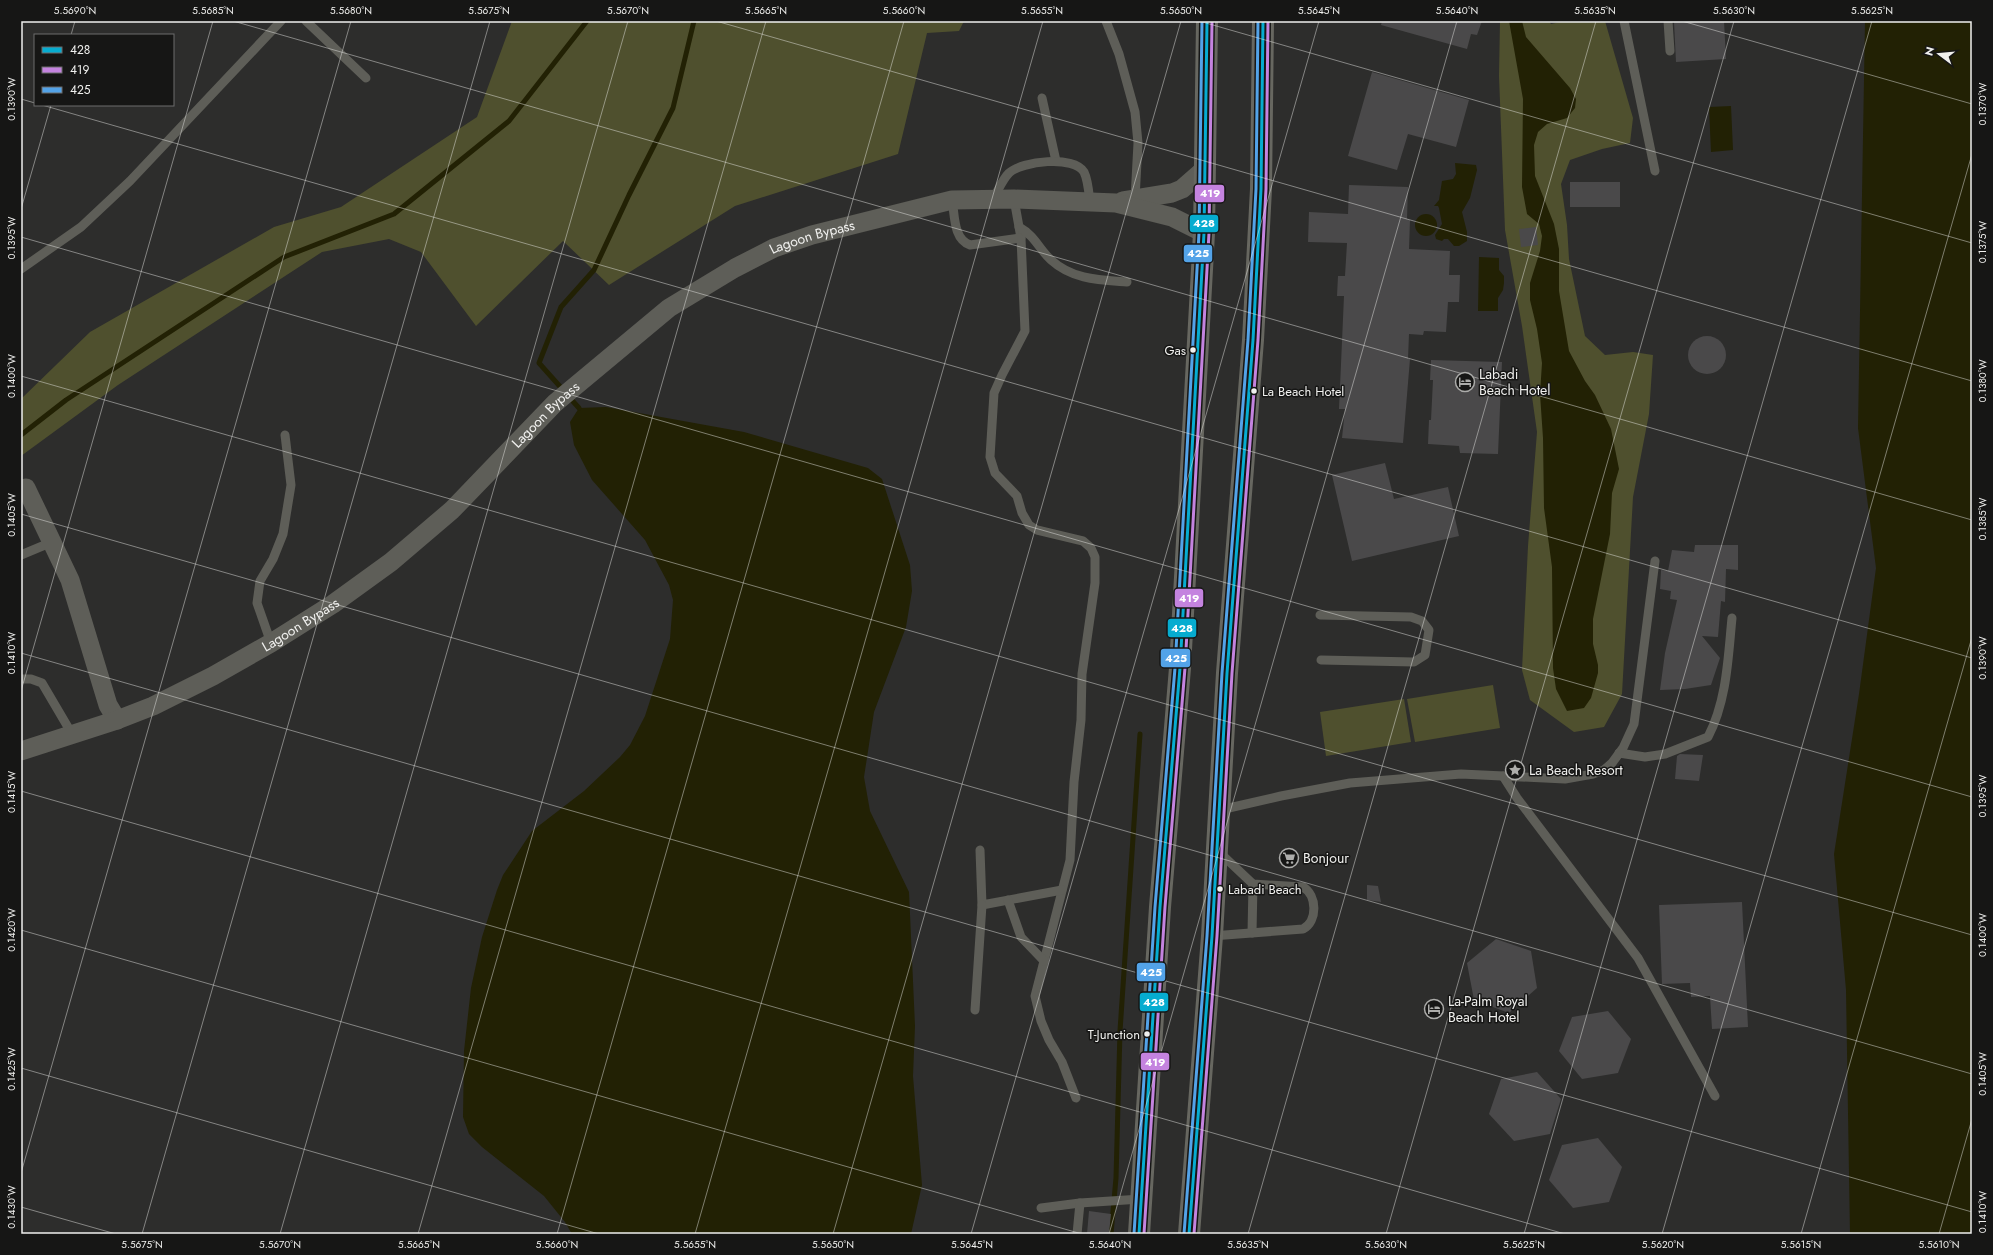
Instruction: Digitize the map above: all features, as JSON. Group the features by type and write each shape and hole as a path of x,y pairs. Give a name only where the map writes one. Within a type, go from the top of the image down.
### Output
{"main road":[{"path":"1138,1234 1131,1200 1160,907 1180,668 1204,233 1207,21"},
{"path":"1189,1234 1212,936 1227,673 1246,438 1261,189 1263,21"}],"street":[{"name":"Lagoon Bypass","path":"1116,203 1135,198 1177,191 1187,185 1206,168"},
{"name":"Lagoon Bypass","path":"21,750 117,720 153,706 207,679 271,643 333,604 391,562 452,510 555,403 669,308 735,268 774,248 812,235 952,200 1014,199 1116,203 1172,217 1204,233"},
{"path":"26,488 70,580 108,706 117,720"}],"lane":[{"path":"22,265 81,227 130,182 281,21"},
{"path":"306,21 366,78"},
{"path":"1106,21 1119,54 1136,112 1138,143 1135,198"},
{"path":"1624,21 1655,171"},
{"path":"1668,21 1670,51"},
{"path":"1042,98 1056,161"},
{"path":"993,200 1010,172 1026,165 1056,161 1075,165 1084,172 1090,202"},
{"path":"1014,199 1021,238 1026,332 1002,374 994,394 990,457 995,473 1017,496 1022,513 1029,525 1037,530 1083,541 1091,548 1095,557 1095,583 1082,674 1070,860 1035,996 1041,1021 1049,1040 1062,1062 1076,1098"},
{"path":"952,200 958,234 962,242 970,245 1021,238"},
{"path":"1019,227 1031,235 1052,261 1080,277 1087,279 1128,282"},
{"path":"271,643 257,603 260,581 273,559 283,534 288,506 291,485 285,435"},
{"path":"21,555 52,542"},
{"path":"1220,810 1281,796 1350,783 1461,774 1565,779 1593,774 1604,770 1620,753 1630,737 1634,724 1655,561"},
{"path":"1320,615 1411,617 1422,621 1429,630 1425,655 1414,662 1321,660"},
{"path":"1620,753 1645,757 1665,754 1708,737 1717,720 1723,696 1732,618"},
{"path":"21,679 31,679 42,683 72,734"},
{"path":"1503,776 1517,798 1638,958 1714,1096"},
{"path":"975,1010 982,905 980,850"},
{"path":"1212,936 1303,929 1310,925 1313,917 1312,897 1310,891 1303,887 1253,884 1217,850"},
{"path":"1252,933 1253,884"},
{"path":"982,905 1062,890"},
{"path":"1008,900 1021,937 1044,961"},
{"path":"1042,1208 1080,1203 1131,1200"},
{"path":"1077,1234 1080,1203"}],"green space":[{"path":"512,21 964,21 959,31 927,33 898,154 735,206 609,285 563,241 476,326 421,252 389,239 322,252 118,385 21,456 21,399 90,332 274,227 341,207 477,117"},
{"path":"1500,21 1549,21 1551,24 1564,21 1605,21 1633,118 1630,143 1602,149 1570,160 1561,184 1567,225 1569,259 1585,336 1605,355 1633,352 1653,355 1649,414 1633,497 1622,694 1604,727 1574,732 1530,700 1522,670 1528,546 1537,432 1522,326 1505,230 1499,76"},
{"path":"1493,685 1500,728 1415,742 1407,699"},
{"path":"1404,699 1411,742 1326,756 1320,712"}],"shaded area":[{"path":"1509,21 1522,21 1526,37 1570,88 1576,99 1575,108 1567,118 1547,124 1538,132 1534,145 1535,176 1554,224 1559,249 1559,291 1569,351 1585,381 1595,395 1611,429 1619,469 1612,493 1610,534 1593,619 1593,644 1598,665 1598,673 1591,698 1584,708 1567,711 1556,689 1553,668 1552,567 1544,508 1543,438 1540,394 1542,363 1537,329 1530,300 1530,283 1540,251 1542,236 1539,224 1527,214 1522,187 1523,99"},
{"path":"1865,21 1972,21 1972,1234 1850,1234 1846,990 1834,854 1859,694 1876,568 1858,428"},
{"path":"1731,106 1733,150 1711,152 1709,107"},
{"path":"1455,163 1476,165 1477,170 1470,198 1462,212 1467,232 1467,241 1459,246 1454,246 1448,239 1444,239 1442,241 1436,239 1435,235 1442,224 1439,208 1438,206 1434,206 1439,200 1442,181 1453,179 1456,174"},
{"path":"1426,214 1434,217 1437,225 1434,233 1426,236 1418,233 1415,225 1418,217"},
{"path":"1479,257 1499,258 1499,270 1504,276 1504,283 1503,290 1498,298 1498,311 1478,311"},
{"path":"606,407 744,432 868,468 882,479 910,565 912,591 906,627 874,712 864,777 870,811 909,892 915,1026 913,1076 922,1185 911,1234 572,1234 565,1222 544,1196 482,1147 469,1134 463,1117 464,1051 471,988 482,937 503,875 532,831 584,791 620,757 630,745 645,716 670,639 673,600 669,585 645,540 592,480 574,445 570,422 579,408"}],"building":[{"path":"1382,21 1482,21 1477,35 1471,34 1467,49 1381,25"},
{"path":"1724,21 1726,59 1676,62 1674,22"},
{"path":"1372,72 1469,100 1456,147 1408,134 1397,170 1348,156"},
{"path":"1570,182 1620,182 1620,207 1570,207"},
{"path":"1349,185 1408,187 1407,219 1410,220 1409,249 1450,251 1449,275 1460,275 1459,302 1448,302 1446,332 1424,331 1423,335 1409,334 1408,359 1410,359 1403,443 1342,438 1345,409 1339,409 1344,296 1337,296 1338,276 1345,276 1347,243 1308,242 1309,212 1348,214"},
{"path":"1536,227 1538,245 1521,247 1519,229"},
{"path":"1703,336 1711,336 1718,339 1723,344 1726,355 1723,366 1718,371 1711,374 1703,374 1696,371 1691,366 1688,359 1688,351 1691,344 1696,339"},
{"path":"1431,360 1502,362 1498,454 1460,453 1459,446 1428,444 1433,380 1430,380"},
{"path":"1385,463 1394,499 1448,487 1459,536 1352,561 1332,475"},
{"path":"1695,545 1738,545 1738,570 1726,569 1725,602 1721,601 1718,637 1702,636 1720,658 1711,685 1685,689 1660,690 1665,653 1677,600 1670,599 1671,591 1660,589 1661,570 1668,571 1672,550 1694,552"},
{"path":"1680,754 1703,755 1699,781 1675,779 1677,756"},
{"path":"1367,885 1378,886 1381,902 1367,900"},
{"path":"1742,902 1748,1027 1712,1029 1710,996 1691,997 1690,983 1662,984 1659,905"},
{"path":"1496,939 1531,951 1537,988 1509,1013 1474,1000 1467,963"},
{"path":"1608,1011 1631,1039 1618,1073 1582,1079 1559,1051 1572,1017"},
{"path":"1537,1072 1561,1099 1550,1134 1514,1141 1489,1114 1501,1079"},
{"path":"1598,1138 1622,1167 1609,1202 1573,1208 1549,1180 1562,1145"},
{"path":"1089,1211 1111,1214 1109,1234 1087,1234"}],"waterway":[{"path":"21,435 66,400 284,257 394,214 509,121 587,21"},
{"path":"564,391 539,363 561,307 594,270 629,195 673,108 694,21"},
{"path":"569,397 579,408"},
{"path":"1111,1234 1116,1178 1120,1031 1140,734"}],"transit line":[{"name":"425","path":"1134,1234 1155,907 1175,668 1199,233 1202,21"},
{"name":"428","path":"1139,1234 1160,907 1180,668 1204,233 1207,21"},
{"name":"419","path":"1144,1234 1165,907 1185,668 1209,233 1212,21"},
{"name":"425","path":"1184,1234 1207,936 1222,673 1248,340 1256,189 1258,21"},
{"name":"428","path":"1189,1234 1212,936 1227,673 1253,340 1261,189 1263,21"},
{"name":"419","path":"1194,1234 1217,936 1232,673 1258,340 1266,189 1268,21"}],"place":[{"name":"Gas","path":"1193,350"},
{"name":"Labadi Beach Hotel","path":"1465,382"},
{"name":"La Beach Hotel","path":"1254,391"},
{"name":"La Beach Resort","path":"1515,770"},
{"name":"Bonjour","path":"1289,858"},
{"name":"Labadi Beach","path":"1220,889"},
{"name":"La-Palm Royal Beach Hotel","path":"1434,1009"},
{"name":"T-Junction","path":"1147,1034"}]}
